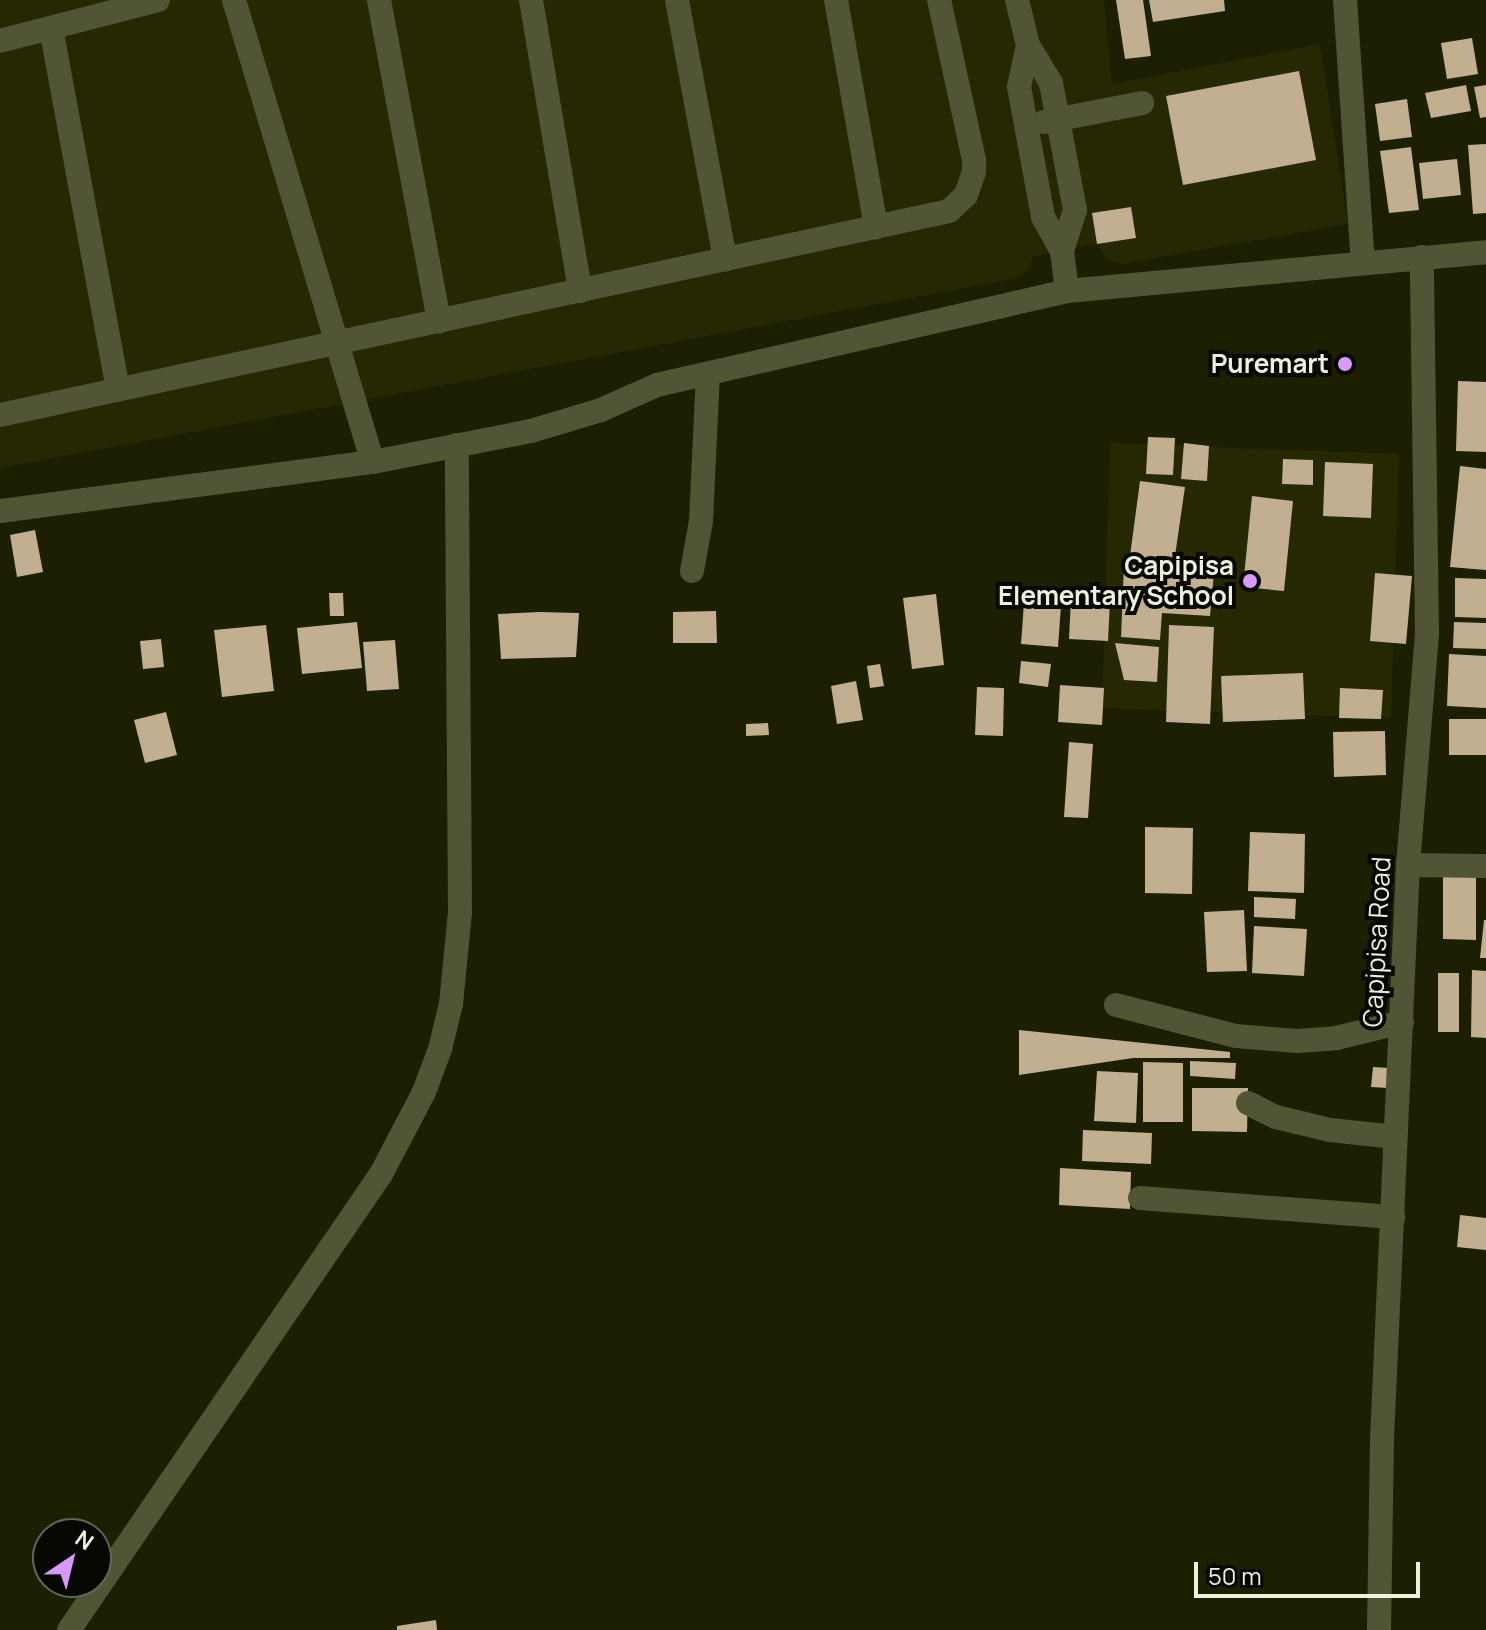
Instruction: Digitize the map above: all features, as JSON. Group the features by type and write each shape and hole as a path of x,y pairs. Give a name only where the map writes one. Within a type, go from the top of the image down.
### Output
{"street":[{"path":"0,41 158,0"},
{"path":"234,0 373,462"},
{"path":"379,0 439,321"},
{"path":"531,0 580,291"},
{"path":"677,0 725,260"},
{"path":"836,0 876,228"},
{"path":"0,415 949,211 958,204 971,184 974,160 939,0"},
{"path":"1017,0 1028,45 1051,83 1075,210 1062,251"},
{"path":"1345,0 1363,262"},
{"path":"51,28 118,389"},
{"path":"1028,45 1019,87 1043,217 1062,251 1067,291"},
{"path":"1026,126 1142,103"},
{"path":"0,511 373,462 531,431 601,410 657,385 1067,291 1486,252"},
{"name":"Capipisa Road","path":"1379,1630 1382,1439 1408,865 1427,632 1422,257"},
{"path":"692,571 701,521 708,375"},
{"path":"69,1630 381,1174 424,1092 440,1049 451,1004 460,913 457,445"},
{"path":"1408,865 1486,866"},
{"path":"1116,1005 1236,1036 1283,1040 1336,1038 1402,1022"},
{"path":"1248,1103 1276,1117 1321,1128 1396,1137"},
{"path":"1140,1198 1393,1217"}],"shaded area":[{"path":"0,0 1104,0 1112,84 1320,44 1348,224 1121,264 1106,259 1097,244 1033,256 1028,271 1013,279 0,468"},
{"name":"Capipisa Elementary School","path":"1110,443 1399,454 1391,718 1102,708"}],"building":[{"path":"1116,0 1143,0 1151,56 1125,59"},
{"path":"1149,0 1224,0 1225,11 1153,22"},
{"path":"1472,38 1478,74 1447,79 1441,43"},
{"path":"1299,71 1316,160 1183,185 1166,96"},
{"path":"1466,85 1471,111 1431,118 1425,93"},
{"path":"1486,85 1486,117 1480,118 1474,87"},
{"path":"1407,99 1412,137 1380,141 1375,104"},
{"path":"1486,144 1486,213 1473,214 1468,145"},
{"path":"1411,147 1419,210 1389,213 1380,151"},
{"path":"1457,159 1461,195 1423,199 1419,163"},
{"path":"1131,207 1136,238 1097,244 1092,213"},
{"path":"1458,381 1486,382 1486,452 1456,451"},
{"path":"1148,437 1175,438 1173,475 1146,474"},
{"path":"1184,443 1209,446 1207,481 1181,479"},
{"path":"1283,459 1313,460 1313,485 1282,484"},
{"path":"1325,462 1373,464 1371,518 1323,516"},
{"path":"1460,466 1486,469 1486,570 1450,567"},
{"path":"1140,481 1185,487 1174,563 1130,556"},
{"path":"1252,496 1293,501 1284,591 1243,587"},
{"path":"35,530 43,572 17,577 10,535"},
{"path":"1124,564 1214,573 1210,616 1162,613 1160,640 1121,637"},
{"path":"1375,573 1412,576 1406,644 1370,641"},
{"path":"1455,578 1486,579 1486,618 1455,617"},
{"path":"329,593 343,593 344,616 330,616"},
{"path":"936,594 944,665 912,669 903,598"},
{"path":"1071,598 1110,601 1108,641 1069,639"},
{"path":"1024,603 1061,606 1058,647 1021,644"},
{"path":"716,611 717,643 673,643 673,612"},
{"path":"579,613 576,657 501,659 498,614"},
{"path":"357,622 362,668 302,674 297,628"},
{"path":"1454,622 1486,623 1486,649 1453,648"},
{"path":"266,625 274,691 222,697 214,630"},
{"path":"1169,625 1214,627 1210,724 1166,722"},
{"path":"161,639 164,667 143,669 140,641"},
{"path":"395,640 399,689 367,691 363,642"},
{"path":"1115,643 1159,647 1157,682 1124,680"},
{"path":"1449,654 1486,656 1486,708 1447,706"},
{"path":"1021,661 1051,664 1048,687 1019,683"},
{"path":"880,664 884,686 870,688 867,666"},
{"path":"1303,673 1305,719 1223,722 1221,676"},
{"path":"856,681 863,720 837,724 831,686"},
{"path":"1060,685 1104,688 1102,725 1058,722"},
{"path":"977,687 1004,688 1003,736 975,735"},
{"path":"1340,688 1383,690 1381,719 1339,718"},
{"path":"166,712 177,755 145,763 134,720"},
{"path":"1449,719 1486,719 1486,755 1449,755"},
{"path":"768,723 769,735 746,736 746,724"},
{"path":"1385,731 1386,775 1334,777 1333,732"},
{"path":"1069,742 1093,744 1088,818 1064,817"},
{"path":"1145,827 1193,828 1192,894 1145,893"},
{"path":"1250,832 1305,834 1304,893 1248,891"},
{"path":"1443,875 1476,875 1476,940 1443,939"},
{"path":"1254,897 1296,899 1295,919 1254,917"},
{"path":"1244,910 1247,971 1207,972 1204,912"},
{"path":"1484,920 1486,958 1480,958"},
{"path":"1254,926 1307,929 1304,976 1252,973"},
{"path":"1472,970 1486,971 1486,1038 1471,1037"},
{"path":"1438,973 1459,973 1459,1032 1438,1032"},
{"path":"1019,1030 1230,1052 1230,1058 1133,1058 1019,1075"},
{"path":"1190,1061 1236,1063 1235,1079 1190,1076"},
{"path":"1143,1062 1183,1063 1183,1122 1143,1122"},
{"path":"1373,1067 1390,1068 1388,1088 1371,1087"},
{"path":"1097,1071 1138,1073 1136,1123 1094,1121"},
{"path":"1192,1088 1248,1088 1247,1132 1192,1131"},
{"path":"1083,1130 1152,1133 1151,1164 1082,1161"},
{"path":"1060,1168 1131,1172 1130,1209 1059,1205"},
{"path":"1460,1215 1486,1218 1486,1250 1457,1247"},
{"path":"436,1620 437,1630 397,1630 397,1626"}],"place":[{"name":"Puremart","path":"1345,364"},
{"name":"Capipisa Elementary School","path":"1250,581"}]}
